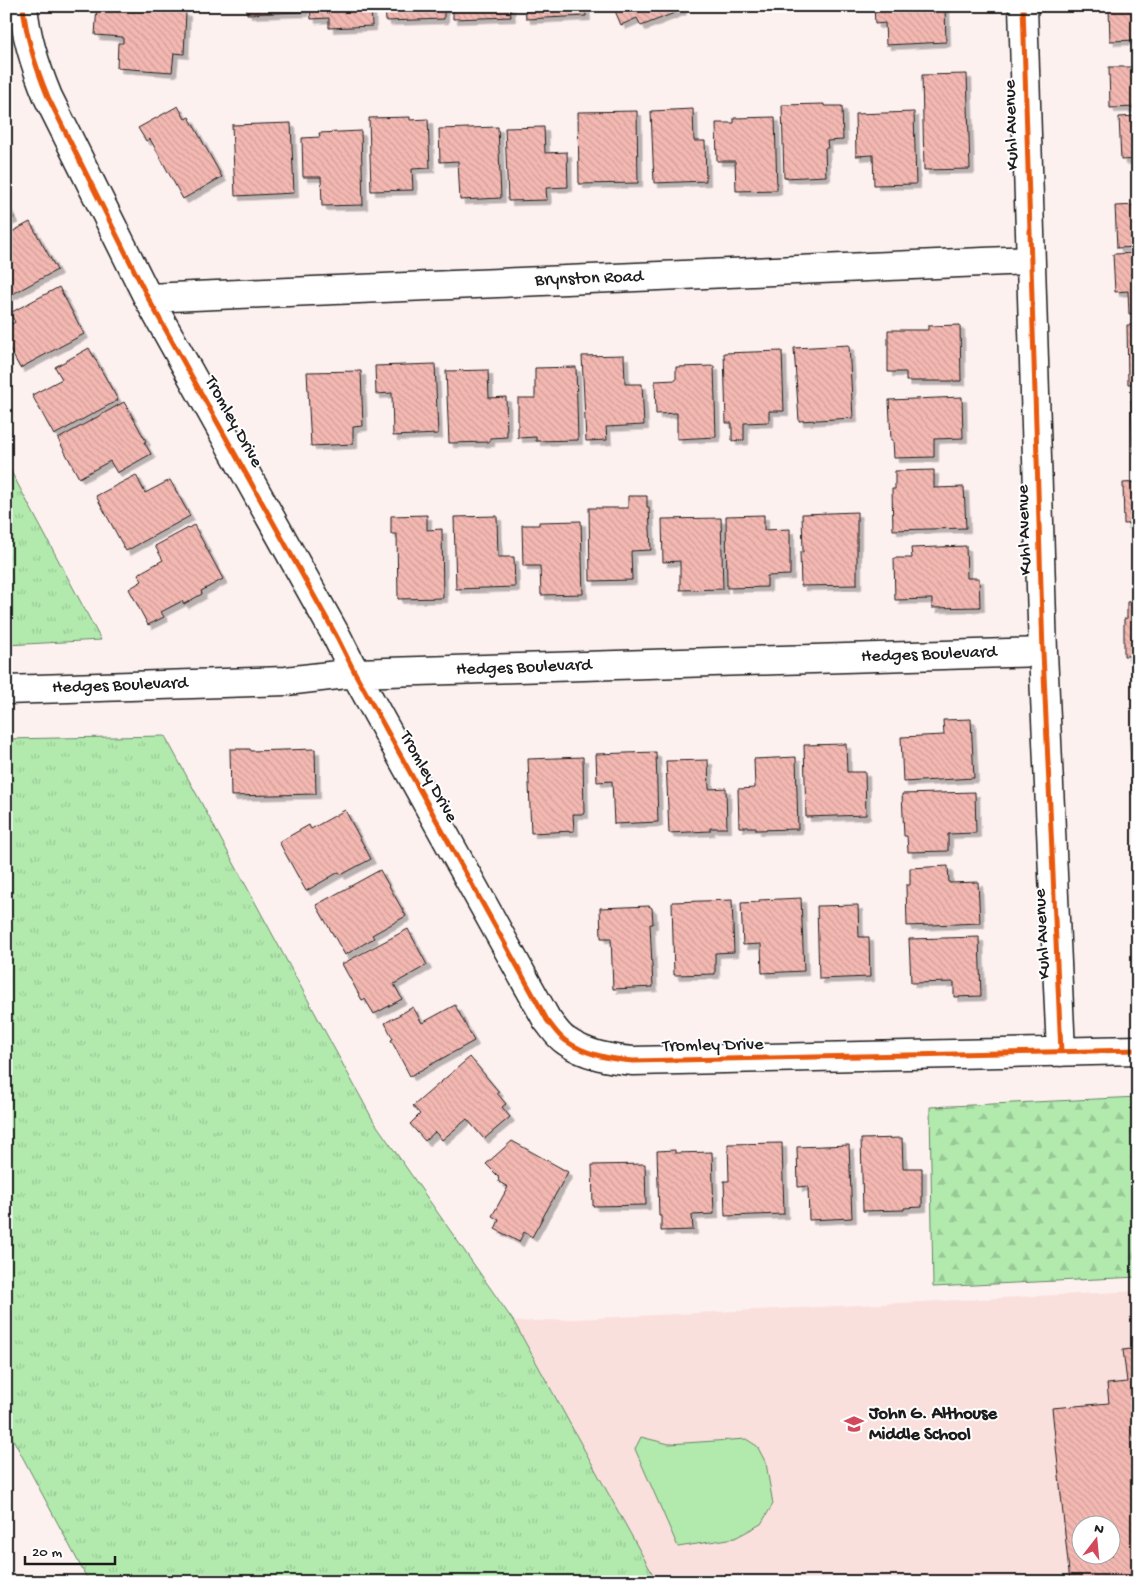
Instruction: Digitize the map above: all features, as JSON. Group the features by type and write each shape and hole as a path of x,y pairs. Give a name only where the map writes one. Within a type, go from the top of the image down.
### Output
{"street":[{"name":"Tromley Drive","path":"23,6 28,39 37,70 48,97 148,298 547,1020 564,1040 585,1051 610,1059 633,1061 1138,1050"},
{"name":"Kuhl Avenue","path":"1023,6 1043,652 1061,1052"},
{"name":"Brynston Road","path":"148,298 1030,260"},
{"name":"Hedges Boulevard","path":"6,690 286,680 355,673 1043,652"}],"shaded area":[{"name":"John G. Althouse Middle School","path":"1138,1291 1138,1582 657,1582 514,1322"}],"green space":[{"path":"6,462 101,640 6,645"},
{"path":"165,736 373,1120 514,1322 657,1582 89,1582 6,1426 6,739"},
{"path":"1138,1097 1138,1277 933,1287 930,1107"},
{"path":"641,1437 669,1444 746,1439 757,1446 766,1463 773,1504 761,1524 735,1538 678,1547 635,1449"}],"building":[{"path":"97,6 142,6 186,12 184,54 174,53 172,72 117,68 118,43 123,43 123,37 95,35"},
{"path":"246,6 304,6 304,12 247,14"},
{"path":"310,6 371,6 372,26 329,28 329,18 311,19"},
{"path":"385,6 444,6 444,19 386,21"},
{"path":"453,6 510,6 511,17 453,19"},
{"path":"525,6 585,6 586,16 526,19"},
{"path":"613,6 681,6 682,10 641,26 637,18 621,25"},
{"path":"874,6 957,7 945,7 946,42 886,45 885,23 875,24"},
{"path":"1132,6 1138,6 1138,40 1110,41 1109,9 1132,8"},
{"path":"1109,67 1138,67 1138,107 1110,108"},
{"path":"967,74 970,169 924,170 922,75"},
{"path":"824,104 824,106 842,106 843,140 827,141 828,148 825,148 826,176 784,178 782,105"},
{"path":"178,106 185,119 189,117 222,177 183,199 150,139 146,141 138,128"},
{"path":"693,109 694,141 705,141 706,181 654,183 651,111"},
{"path":"637,111 638,183 579,184 578,112"},
{"path":"914,112 916,184 874,185 873,155 856,156 855,114"},
{"path":"1138,116 1138,159 1121,160 1119,117"},
{"path":"410,117 410,120 428,119 430,168 412,169 413,190 371,191 369,118"},
{"path":"775,117 777,190 736,191 735,161 717,161 716,123 734,123 734,118"},
{"path":"291,123 294,193 235,196 232,125"},
{"path":"498,127 501,198 460,200 458,161 440,162 439,129"},
{"path":"544,127 545,153 567,152 568,187 546,188 547,200 508,201 505,128"},
{"path":"361,131 363,205 322,206 321,177 303,177 302,138 320,137 319,133"},
{"path":"6,203 14,218 6,222"},
{"path":"1138,205 1138,247 1117,248 1115,206"},
{"path":"30,222 57,270 7,297 6,235"},
{"path":"1138,253 1138,313 1129,314 1128,291 1115,292 1113,254"},
{"path":"59,287 84,334 20,368 6,342 6,327 15,322 10,313"},
{"path":"960,325 961,381 906,381 906,372 888,372 888,330 928,330 928,326"},
{"path":"1127,325 1138,325 1138,384 1128,384"},
{"path":"849,345 853,418 799,421 794,348"},
{"path":"89,348 118,400 54,435 32,395 62,379 55,367"},
{"path":"782,351 784,411 769,411 769,422 744,423 744,440 732,441 732,423 726,423 724,353"},
{"path":"624,355 625,384 642,384 644,425 606,427 607,440 586,441 582,356"},
{"path":"435,364 438,434 393,436 392,393 376,394 375,366"},
{"path":"714,366 716,437 677,439 677,413 656,414 655,381 676,380 676,367"},
{"path":"576,367 578,440 536,441 536,437 518,438 518,398 535,398 535,368"},
{"path":"488,370 489,398 506,397 507,437 490,438 490,442 449,443 446,371"},
{"path":"361,371 363,426 353,427 353,444 311,446 307,372"},
{"path":"962,397 963,438 934,439 934,457 894,458 889,400"},
{"path":"1131,400 1138,400 1138,453 1133,453"},
{"path":"124,402 146,441 144,442 151,454 117,473 110,461 79,478 58,439"},
{"path":"934,470 934,488 964,487 966,528 893,530 892,489 895,489 895,471"},
{"path":"136,475 145,493 170,480 190,516 126,551 96,496"},
{"path":"1138,482 1138,523 1124,524 1123,483"},
{"path":"628,496 647,496 651,550 631,551 632,580 590,581 589,508 628,508"},
{"path":"857,512 857,585 801,586 800,552 803,552 802,514"},
{"path":"427,515 427,530 442,529 443,598 398,599 397,534 391,534 391,516"},
{"path":"764,515 764,530 790,529 790,575 767,576 767,587 727,588 726,516"},
{"path":"497,516 498,557 514,557 515,587 456,589 454,517"},
{"path":"721,518 723,589 680,590 680,561 663,562 662,519"},
{"path":"581,521 583,594 541,595 540,566 523,566 522,525 539,525 539,522"},
{"path":"194,525 223,579 201,591 202,594 184,604 182,601 161,612 164,617 148,625 129,589 142,581 138,574 163,560 155,546"},
{"path":"1138,530 1138,572 1136,572 1134,531"},
{"path":"966,546 967,578 979,578 980,607 932,608 932,599 895,600 894,558 912,558 911,548"},
{"path":"1138,601 1138,656 1124,656 1124,619 1127,618 1127,602"},
{"path":"971,719 974,778 903,782 901,737 944,735 943,720"},
{"path":"1138,738 1138,794 1132,794 1130,739"},
{"path":"846,744 847,772 865,772 866,815 806,817 804,745"},
{"path":"230,749 250,749 251,751 315,749 316,794 231,796"},
{"path":"656,752 658,822 614,824 612,781 597,782 596,754"},
{"path":"583,757 584,814 573,814 574,831 531,833 528,759"},
{"path":"796,757 798,829 756,830 756,827 739,827 738,789 755,788 754,759"},
{"path":"708,760 709,789 726,788 727,828 710,828 710,831 669,833 666,761"},
{"path":"975,792 976,833 948,834 948,851 908,852 907,836 904,836 902,794"},
{"path":"345,810 371,859 341,875 339,872 306,891 279,842 309,825 311,829"},
{"path":"948,866 949,883 978,882 980,923 907,926 906,885 910,885 910,868"},
{"path":"380,870 406,916 372,935 374,938 345,955 316,905"},
{"path":"801,898 804,971 762,973 761,944 743,945 741,903"},
{"path":"732,900 734,952 715,953 715,974 674,975 672,902"},
{"path":"858,905 859,937 869,937 870,977 819,979 817,906"},
{"path":"649,906 652,908 653,924 650,924 653,987 613,989 611,938 601,938 600,908"},
{"path":"408,929 427,965 394,984 402,999 374,1014 365,999 362,1000 342,964"},
{"path":"979,937 981,996 954,997 954,982 911,983 909,939"},
{"path":"455,1005 474,1041 410,1076 391,1040 393,1039 385,1023 413,1007 422,1023"},
{"path":"470,1057 499,1092 497,1093 506,1104 502,1107 510,1117 484,1139 467,1119 442,1140 435,1132 425,1141 410,1124 420,1114 413,1106"},
{"path":"902,1138 903,1168 922,1168 922,1207 904,1208 904,1210 863,1211 861,1139"},
{"path":"512,1141 568,1172 532,1237 524,1232 519,1242 495,1229 499,1220 492,1216 508,1187 499,1182 498,1176 486,1164"},
{"path":"782,1143 784,1214 725,1216 724,1181 729,1181 728,1144"},
{"path":"849,1145 852,1218 809,1220 808,1186 798,1187 797,1147"},
{"path":"675,1150 675,1153 712,1152 714,1214 692,1215 693,1230 661,1231 657,1151"},
{"path":"645,1164 646,1205 593,1206 592,1165"},
{"path":"1138,1348 1138,1435 1131,1436 1136,1491 1138,1490 1138,1581 1070,1582 1052,1408 1109,1403 1107,1384 1127,1382 1123,1350"}],"cycle path":[{"path":"23,6 26,30 32,53 48,97 148,298 547,1020 560,1037 590,1053 633,1061 1138,1050"},
{"path":"1023,6 1043,652 1061,1052"}],"place":[{"name":"John G. Althouse Middle School","path":"854,1424"}]}
